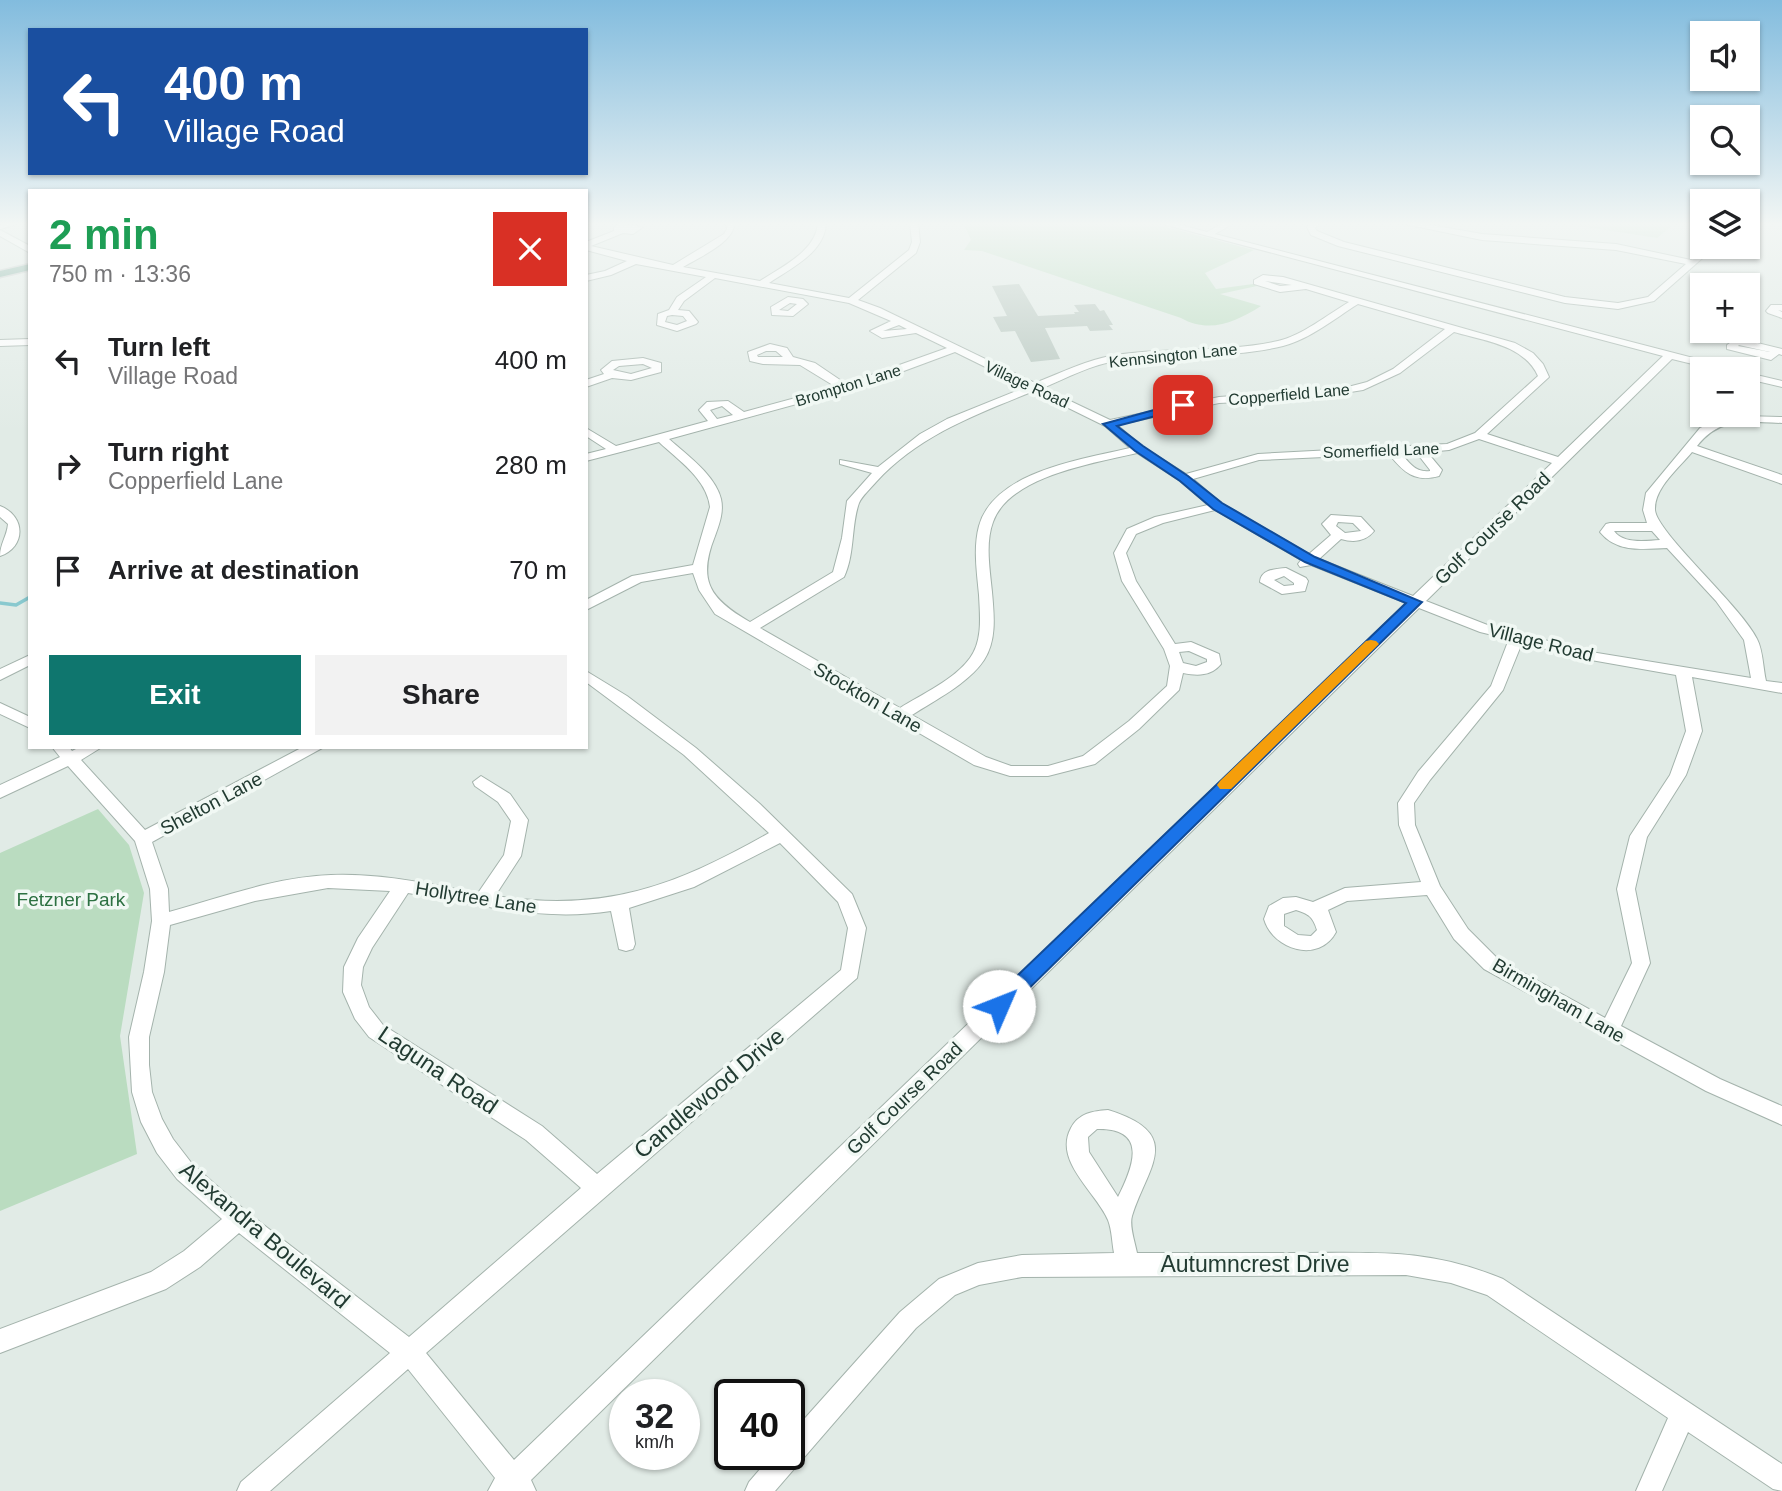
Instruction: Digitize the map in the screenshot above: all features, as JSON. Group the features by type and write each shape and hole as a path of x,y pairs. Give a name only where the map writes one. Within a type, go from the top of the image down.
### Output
{"street":[{"path":"672,312 680,299 691,292"},
{"path":"797,300 810,292"},
{"name":"Village Road","path":"810,292 852,300 1109,424 1139,449 1184,478 1217,506 1310,559 1516,639 1591,656 1782,688"},
{"path":"852,300 862,292"},
{"name":"Somerfield Lane","path":"1184,478 1258,457 1449,447 1479,435 1545,377 1529,355 1491,337 1321,292"},
{"path":"1425,292 1690,360"},
{"path":"1539,292 1586,303 1618,306 1651,299 1659,292"},
{"name":"Kennsington Lane","path":"749,629 839,574 848,538 853,500 880,471 924,436 943,425 1087,366 1116,359 1282,343 1302,335 1356,301"},
{"path":"1782,308 1774,307 1771,311 1782,315"},
{"path":"899,321 875,331 886,336 915,330"},
{"name":"Copperfield Lane","path":"1109,424 1235,398 1302,396 1359,388 1396,371 1453,328"},
{"path":"0,343 28,342"},
{"name":"Brompton Lane","path":"588,457 845,387 954,349"},
{"name":"Golf Course Road","path":"512,1487 1670,355"},
{"path":"788,359 820,370 845,387"},
{"path":"588,383 610,374"},
{"path":"1760,379 1782,384"},
{"path":"714,422 704,410 710,404 724,403 741,415"},
{"path":"1760,418 1782,420"},
{"path":"1710,427 1704,430 1652,492 1649,510 1654,527 1721,598 1751,640 1759,684"},
{"path":"588,432 613,449"},
{"path":"1479,435 1559,461"},
{"path":"588,605 637,579 699,568 714,522 715,500 709,486 661,437"},
{"path":"1690,447 1754,467 1782,480"},
{"path":"899,716 976,662 986,641 986,522 1005,494 1025,482 1045,475 1139,449"},
{"path":"1393,451 1413,474 1424,477 1435,473 1436,470 1420,450"},
{"path":"844,462 880,471"},
{"path":"1171,649 1191,646 1214,657 1214,664 1208,669 1187,670 1177,666 1171,649 1129,580 1120,553 1131,532 1159,520 1217,506"},
{"path":"0,510 14,523 15,531 11,541 0,552"},
{"path":"1654,527 1610,527 1606,532 1610,537 1627,544 1668,544"},
{"path":"1293,574 1339,535"},
{"name":"Stockton Lane","path":"699,568 707,592 720,611 980,761 1010,771 1048,771 1089,760 1174,687 1177,666"},
{"name":"Birmingham Lane","path":"1516,639 1498,687 1424,776 1406,803 1407,825 1432,888 1461,934 1491,964 1713,1085 1782,1116"},
{"path":"0,676 28,660"},
{"path":"1609,1030 1641,963 1626,889 1639,836 1678,775 1694,731 1683,671"},
{"name":"Candlewood Drive","path":"250,1491 597,1188 850,973 857,928 846,899 696,755 636,706 588,676"},
{"path":"0,708 28,722"},
{"path":"0,792 65,753 84,749"},
{"name":"Shelton Lane","path":"143,839 312,749"},
{"name":"Alexandra Boulevard","path":"65,753 143,839 159,889 160,921 154,972 139,1037 142,1092 152,1122 185,1172 239,1219 410,1353 512,1487"},
{"path":"481,782 504,797 520,820 512,856 483,900"},
{"name":"Hollytree Lane","path":"160,921 308,884 352,881 404,886 556,909 620,904 691,884 780,835"},
{"name":"Laguna Road","path":"404,886 366,941 351,975 353,993 361,1014 376,1031 534,1133 597,1188"},
{"path":"1314,909 1345,895 1432,888"},
{"path":"620,904 626,944"},
{"path":"1119,1218 1128,1264"},
{"path":"0,1341 158,1281 192,1259 239,1219"},
{"name":"Autumncrest Drive","path":"758,1491 908,1320 947,1287 978,1274 1022,1266 1128,1264 1406,1264 1437,1267 1466,1274 1495,1287 1782,1479"},
{"path":"1649,1491 1684,1412"}],"green space":[{"path":"1103,292 1231,292 1220,294 1261,306 1222,324 1202,325"},
{"name":"Fetzner Park","path":"98,809 129,845 144,893 120,1036 137,1154 0,1211 0,853"}],"building":[{"path":"995,292 1024,292 1038,316 1075,314 1074,312 1079,312 1074,305 1095,304 1100,311 1104,310 1113,330 1090,331 1087,326 1045,328 1060,359 1031,362 1015,331 1001,332 993,317 1007,316"}],"waterway":[{"path":"0,603 16,605 28,598"}],"slow traffic":[{"path":"1225,785 1371,644"}],"route":[{"path":"999,1006 1416,602 1310,559 1240,520 1217,506 1184,478 1139,449 1109,424 1183,405"}]}
